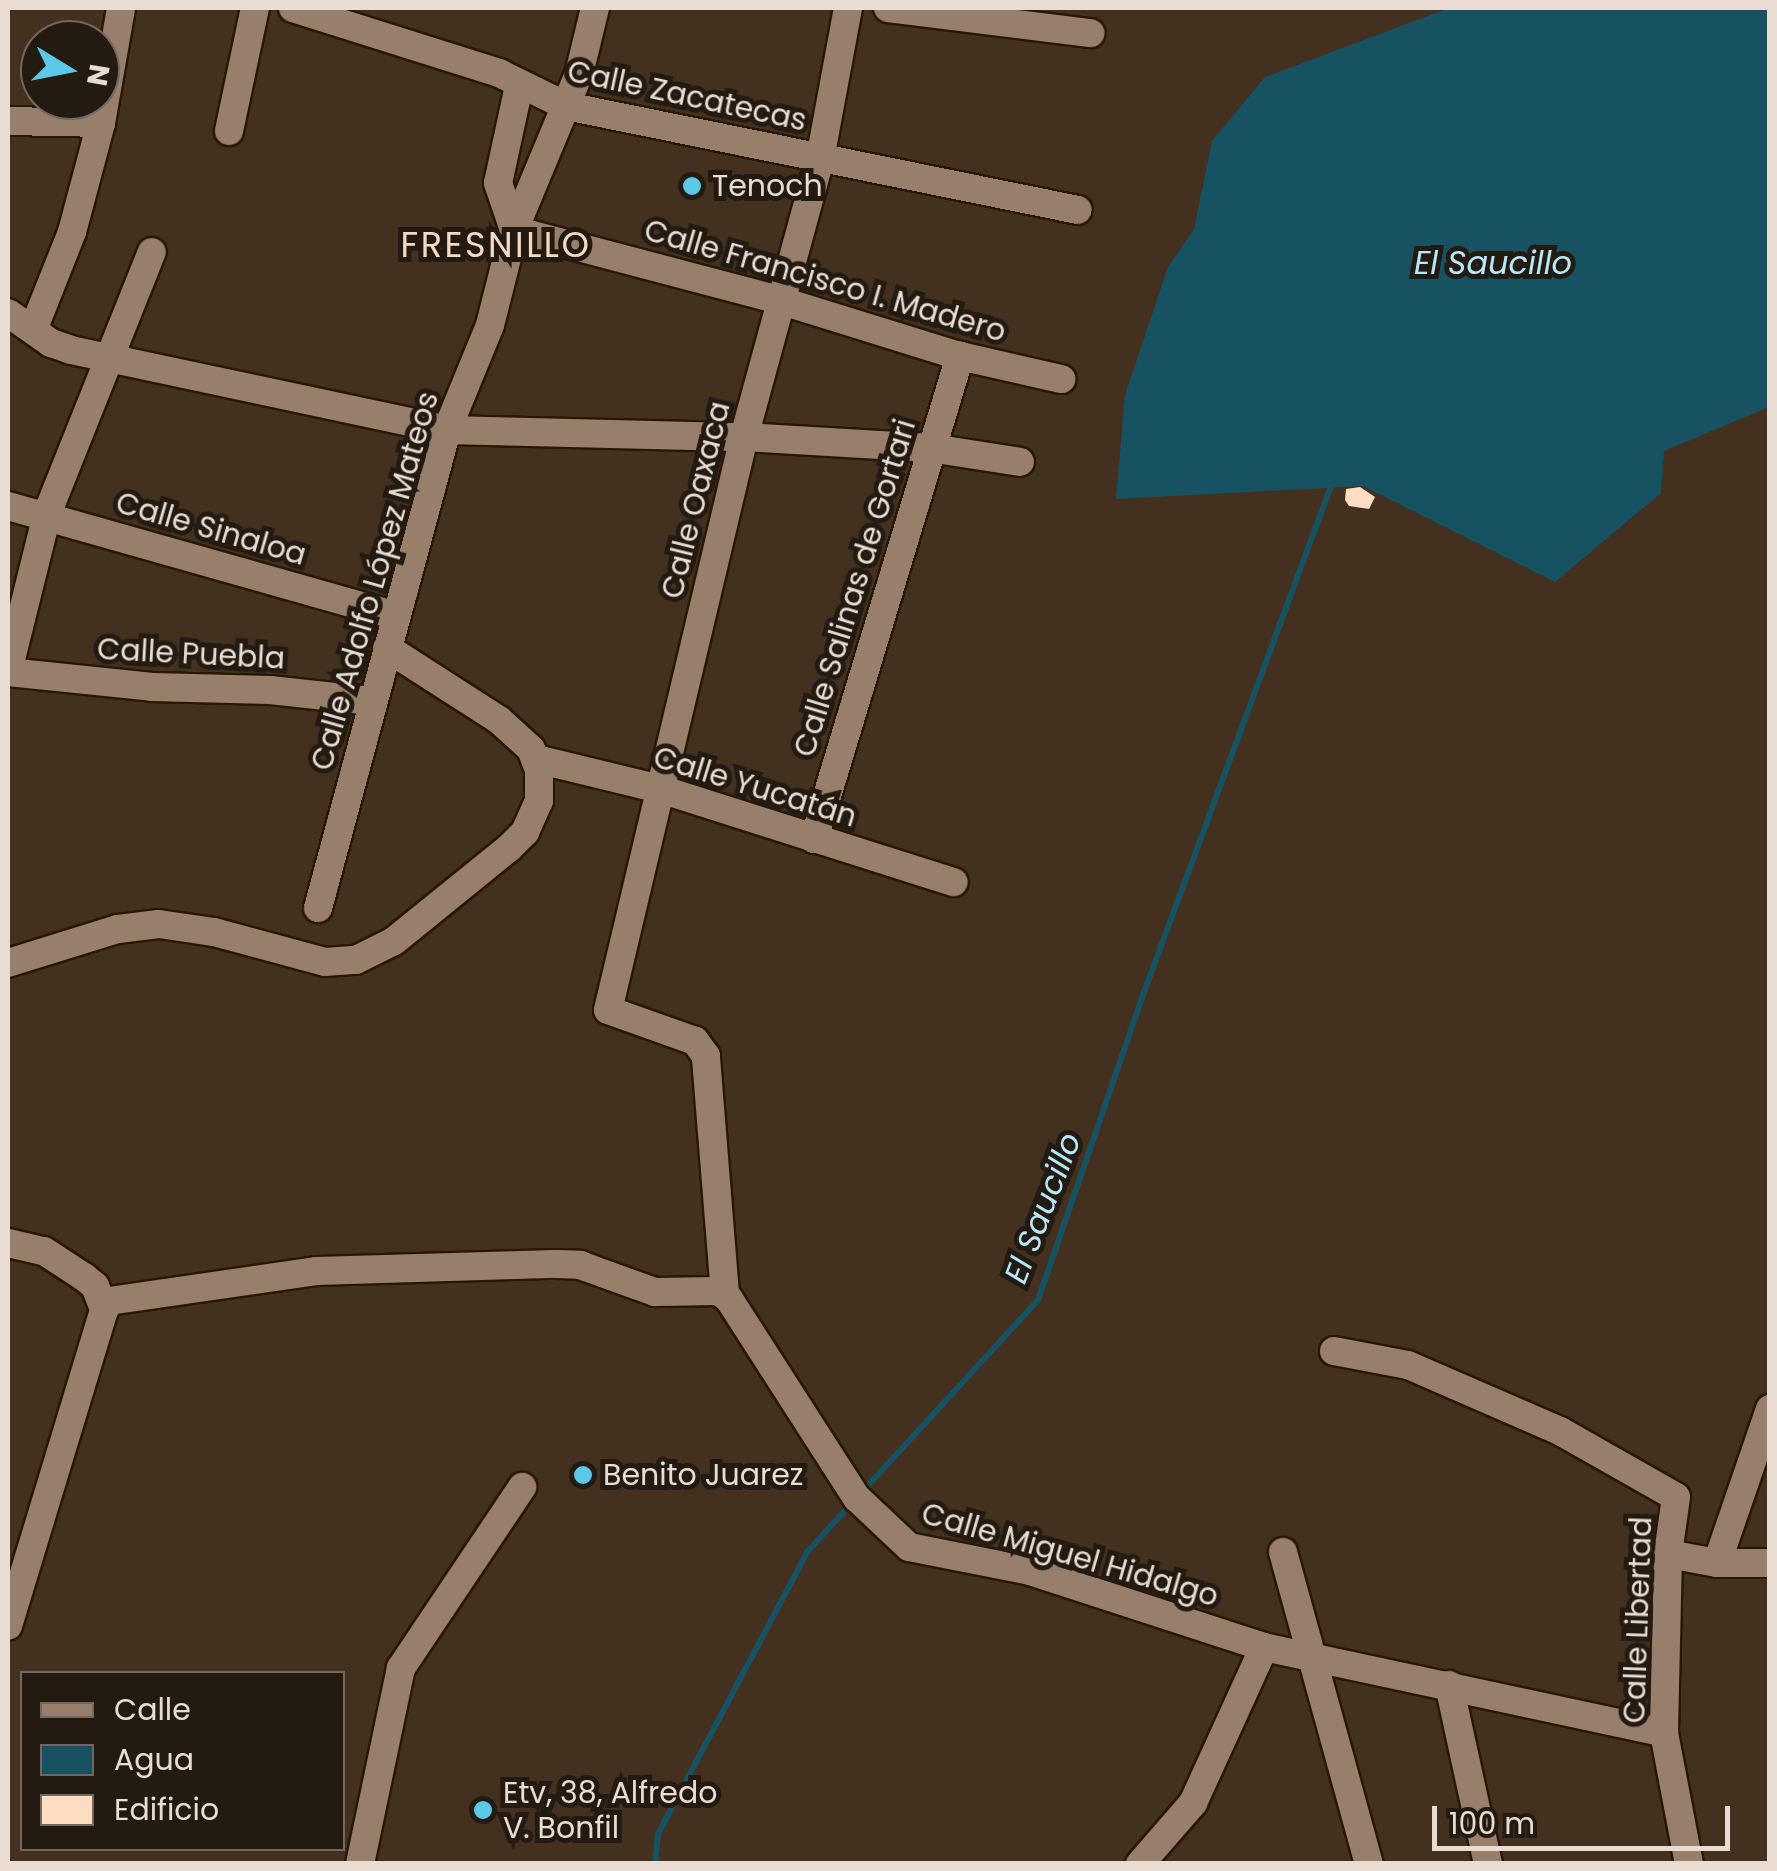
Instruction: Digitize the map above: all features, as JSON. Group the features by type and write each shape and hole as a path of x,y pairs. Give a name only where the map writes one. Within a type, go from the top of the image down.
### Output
{"street":[{"path":"33,330 72,232 101,124 121,8"},
{"path":"229,131 255,8"},
{"name":"Calle Zacatecas","path":"293,8 378,20 566,106 1078,210"},
{"name":"Calle Adolfo López Mateos","path":"318,908 447,430 490,326 514,230 566,106 595,8"},
{"name":"Calle Oaxaca","path":"724,1294 706,1056 695,1041 608,1010 744,437 820,159 848,8"},
{"path":"888,8 1090,34"},
{"path":"514,230 498,183 520,86"},
{"path":"8,121 101,124"},
{"name":"Calle Francisco I. Madero","path":"514,230 782,300 960,356 1061,379"},
{"path":"8,672 47,514 152,252"},
{"path":"8,313 71,350 447,430 744,437 931,448 1020,462"},
{"name":"Calle Salinas de Gortari","path":"814,839 960,356"},
{"name":"Calle Sinaloa","path":"8,506 396,616"},
{"path":"8,963 118,929 159,924 214,932 325,962 375,954 525,832 539,801 536,759 499,720 386,648"},
{"name":"Calle Puebla","path":"8,672 152,687 270,690 371,701"},
{"name":"Calle Yucatán","path":"536,759 660,790 954,882"},
{"path":"8,1243 44,1251 95,1286 102,1302 103,1319 8,1626"},
{"path":"102,1302 316,1271 556,1264 580,1265 654,1292 712,1289 724,1294"},
{"name":"Calle Miguel Hidalgo","path":"724,1294 856,1498 910,1547 1030,1571 1264,1648 1664,1733"},
{"name":"Calle Libertad","path":"1334,1352 1408,1365 1560,1431 1676,1498 1668,1554 1664,1733 1689,1863"},
{"path":"1717,1563 1770,1409"},
{"path":"360,1864 401,1668 522,1487"},
{"path":"1283,1552 1369,1864"},
{"path":"1668,1554 1717,1563 1770,1563"},
{"path":"1140,1864 1193,1804 1264,1648"},
{"path":"1448,1685 1488,1864"}],"water":[{"name":"El Saucillo","path":"1449,8 1769,8 1769,407 1664,451 1661,493 1555,582 1363,486 1116,499 1125,395 1168,267 1194,229 1212,141 1265,77"}],"building":[{"path":"1360,487 1375,497 1369,509 1349,506 1345,500 1346,489"}],"waterway":[{"name":"El Saucillo","path":"863,1491 1038,1300 1143,995 1331,486"},
{"name":"El Saucillo","path":"655,1864 658,1834 808,1551 851,1504"}],"place":[{"name":"Tenoch","path":"692,186"},
{"name":"Benito Juarez","path":"583,1475"},
{"name":"Etv, 38, Alfredo V. Bonfil","path":"483,1810"}],"district":[{"name":"FRESNILLO","path":"496,245"}]}
